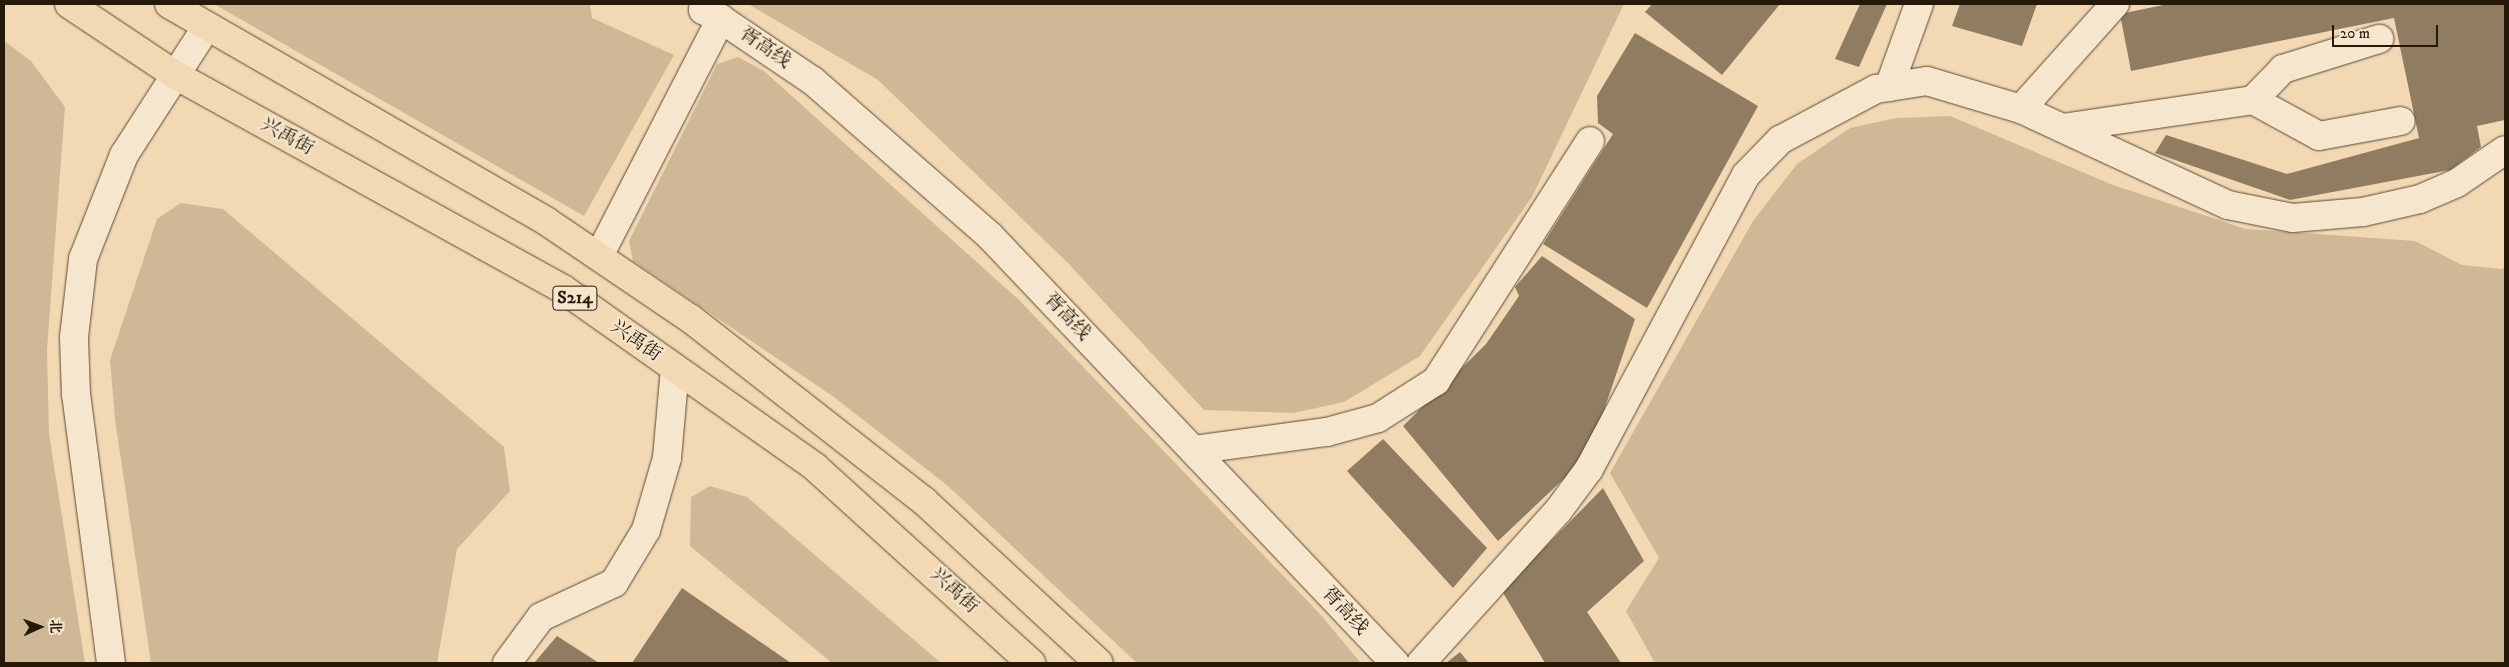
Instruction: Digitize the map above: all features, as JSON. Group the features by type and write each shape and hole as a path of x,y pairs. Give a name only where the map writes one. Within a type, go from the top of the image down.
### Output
{"main road":[{"name":"兴禹街","path":"69,4 178,76 563,289 815,467 1031,663"},
{"name":"S214","path":"169,4 546,221 691,319 924,501 1099,663"}],"street":[{"path":"1889,87 1919,4"},
{"path":"2021,109 2115,4"},
{"path":"599,256 710,11"},
{"name":"胥高线","path":"710,11 813,81 989,235 1395,663"},
{"path":"111,663 76,396 74,337 83,260 124,155 178,76 207,26"},
{"path":"2254,100 2283,69 2379,39"},
{"path":"1421,663 1558,511 1589,469 1746,175 1780,140 1876,89 1927,81 2021,109 2228,206 2293,218 2362,212 2420,199 2457,183 2505,150"},
{"path":"2062,128 2254,100 2319,136 2401,121"},
{"path":"1193,450 1335,430 1378,418 1436,381 1590,142"},
{"path":"507,663 541,617 614,583 646,530 667,458 675,368"}],"shaded area":[{"path":"214,4 590,4 592,18 674,55 584,216"},
{"path":"748,4 1624,4 1532,197 1420,356 1344,402 1293,413 1204,410 1067,262 878,80"},
{"path":"4,41 31,61 65,107 47,350 49,434 85,663 4,663"},
{"path":"738,57 764,71 1019,300 1319,613 1361,663 1137,663 948,486 834,397 633,261 629,241 717,64"},
{"path":"1950,116 2113,185 2246,229 2415,241 2462,265 2502,269 2505,266 2505,663 1655,663 1626,611 1659,558 1610,473 1753,221 1797,164 1850,128 1896,118"},
{"path":"181,203 223,209 504,447 510,491 457,549 437,663 151,663 115,419 110,360 157,219"},
{"path":"710,486 747,497 941,663 832,663 690,546 691,497"}],"building":[{"path":"1652,4 1780,4 1722,75 1645,12"},
{"path":"1860,4 1887,4 1859,67 1835,59"},
{"path":"1960,4 2037,4 2022,46 1952,26"},
{"path":"2168,4 2505,4 2505,120 2477,126 2481,147 2450,170 2290,200 2155,153 2166,135 2287,174 2419,138 2394,18 2131,71 2120,14"},
{"path":"1635,33 1758,106 1647,308 1543,244 1613,134 1598,123 1597,96"},
{"path":"1542,256 1635,319 1601,419 1572,471 1498,541 1403,426 1486,344 1519,296 1515,287"},
{"path":"1383,439 1487,548 1453,588 1347,471"},
{"path":"1603,488 1644,561 1587,612 1621,663 1545,663 1502,591"},
{"path":"682,588 791,663 632,663"},
{"path":"557,636 599,663 534,663"},
{"path":"1460,652 1469,663 1446,663"}]}
